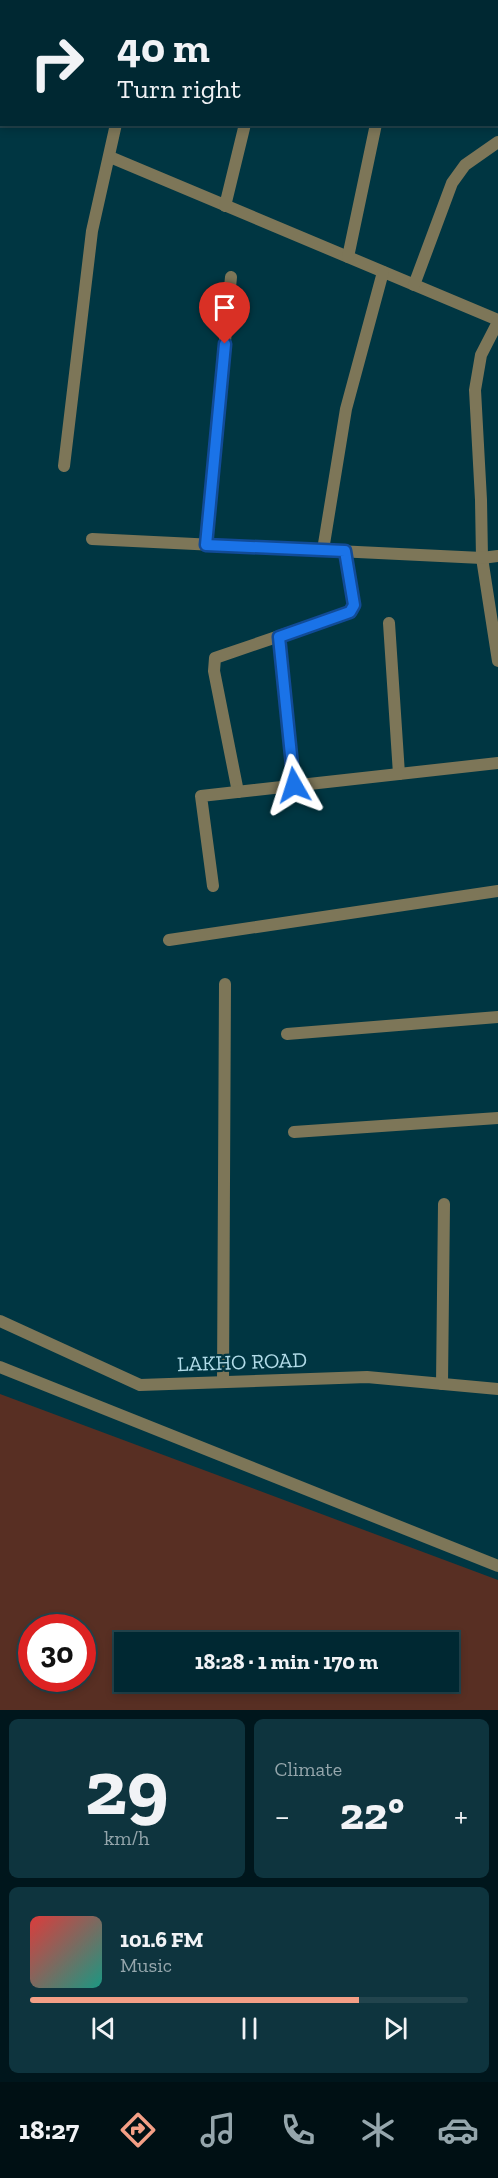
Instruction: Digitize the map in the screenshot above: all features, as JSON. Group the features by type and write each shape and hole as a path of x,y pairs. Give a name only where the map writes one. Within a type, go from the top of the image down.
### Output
{"street":[{"path":"64,466 92,231 116,126"},
{"path":"225,206 245,126"},
{"path":"348,257 376,126"},
{"path":"414,285 452,183 465,165 498,142"},
{"path":"110,157 498,321 481,355 475,390 482,500 482,558 497,654"},
{"path":"323,550 346,409 383,272"},
{"path":"206,545 231,277"},
{"path":"92,539 482,558 498,556"},
{"path":"238,792 214,671 215,658 350,612 354,605 345,551"},
{"path":"388,623 399,774"},
{"path":"279,637 294,785"},
{"path":"213,886 201,796 498,763"},
{"path":"169,940 498,891"},
{"path":"223,1382 225,984"},
{"path":"287,1034 498,1017"},
{"path":"294,1132 498,1118"},
{"path":"442,1384 444,1204"},
{"name":"LAKHO ROAD","path":"0,1321 140,1385 367,1377 498,1389"},
{"path":"0,1367 498,1566"}],"shaded area":[{"path":"0,1394 498,1580 498,1710 0,1710"}],"route":[{"path":"225,344 206,545 345,551 354,605 350,612 279,637 294,785"}]}
